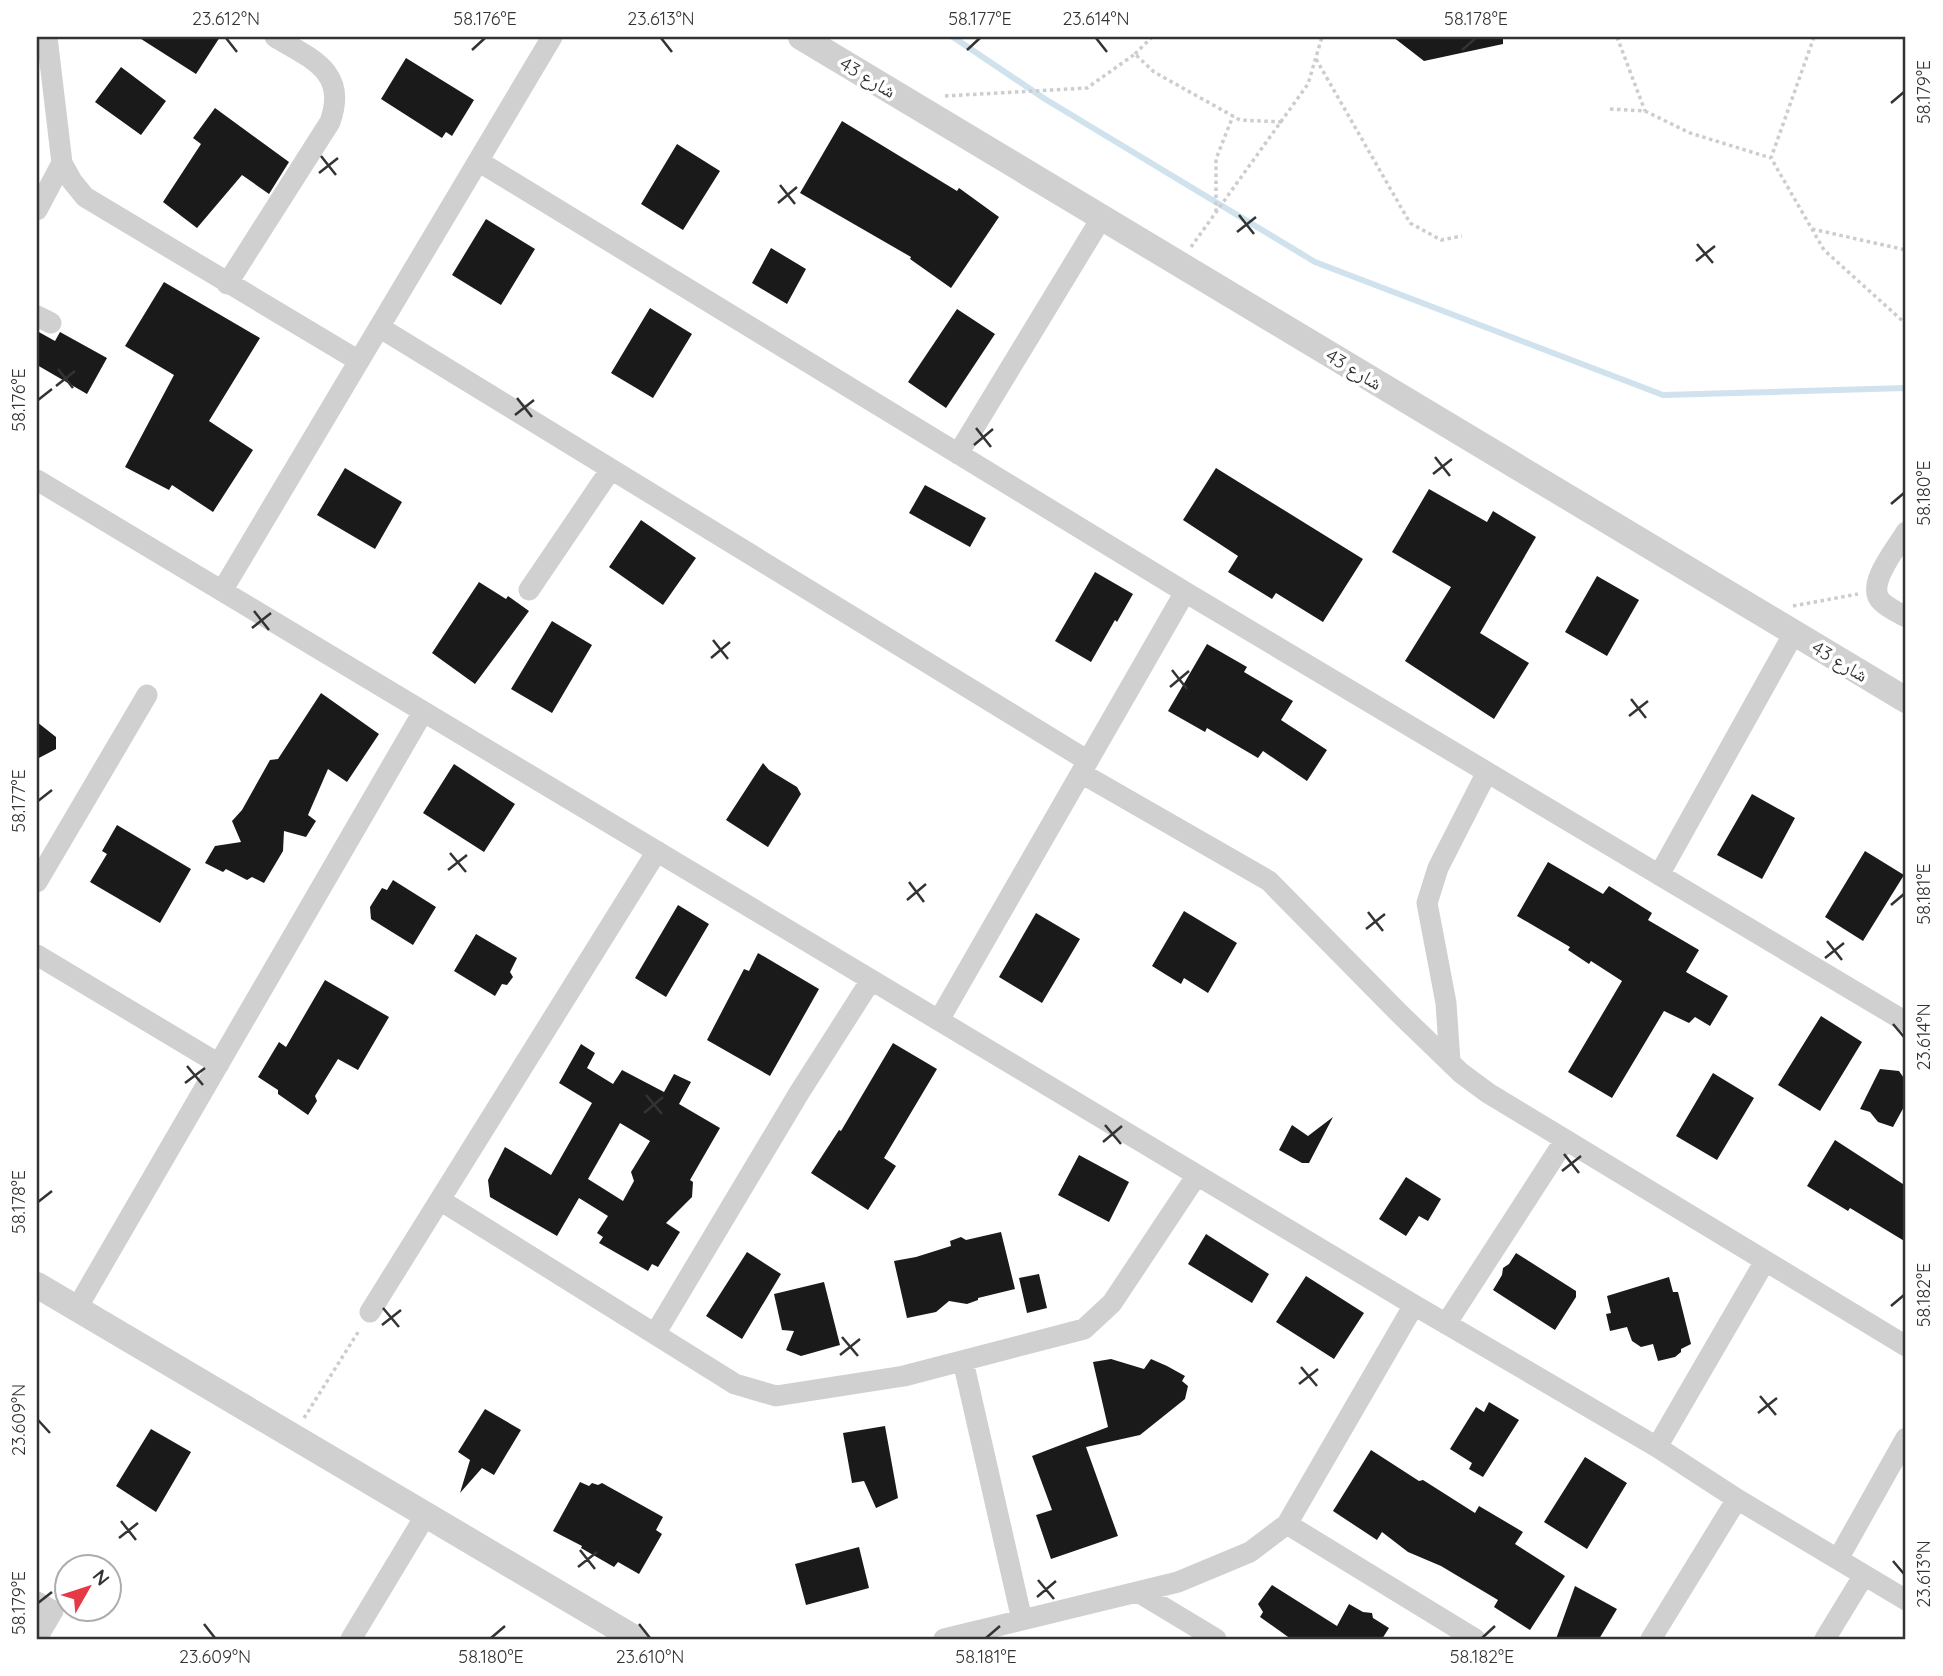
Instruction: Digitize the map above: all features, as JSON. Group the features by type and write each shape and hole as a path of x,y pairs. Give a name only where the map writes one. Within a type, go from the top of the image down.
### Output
{"street":[{"path":"47,37 62,163 85,197 359,361"},
{"path":"227,284 330,122 337,104 335,85 325,69 275,37"},
{"path":"222,591 552,37"},
{"name":"شارع 43","path":"801,37 1906,701"},
{"path":"478,161 1185,592 1906,1023"},
{"path":"37,210 62,163"},
{"path":"958,454 1102,217"},
{"path":"379,327 611,468 1269,881 1450,1062 1488,1093 1906,1346"},
{"path":"528,590 611,468"},
{"path":"37,480 1414,1306 1657,1447 1737,1499 1906,1600"},
{"path":"1906,532 1875,583 1875,591 1881,602 1906,617"},
{"path":"939,1020 1185,592"},
{"path":"1658,875 1794,633"},
{"path":"37,883 147,695"},
{"path":"77,1308 424,712"},
{"path":"1450,1062 1446,1003 1427,903 1438,868 1487,772"},
{"path":"370,1312 657,852"},
{"path":"37,955 219,1064"},
{"path":"655,1334 799,1093 871,980"},
{"path":"1447,1324 1565,1140"},
{"path":"440,1200 735,1384 776,1396 904,1376 1084,1329 1112,1303 1197,1175"},
{"path":"1657,1447 1765,1261"},
{"path":"37,1284 636,1639"},
{"path":"944,1639 1178,1582 1250,1552 1287,1524 1414,1306"},
{"path":"963,1361 1022,1620"},
{"path":"1838,1559 1906,1438"},
{"path":"1651,1639 1737,1499"},
{"path":"351,1639 426,1513"},
{"path":"1287,1524 1475,1639"},
{"path":"1825,1639 1864,1575"},
{"path":"1138,1592 1216,1639"},
{"path":"37,1602 53,1612 37,1638"}],"path":[{"path":"906,100 986,92 1087,88 1135,54 1152,37"},
{"path":"1178,263 1283,122 1308,84 1322,37"},
{"path":"1617,37 1645,111"},
{"path":"1771,158 1814,37"},
{"path":"1135,54 1154,72 1240,120 1283,122"},
{"path":"1316,59 1410,222 1441,240 1462,236"},
{"path":"1611,109 1645,111 1690,132 1771,158 1824,250 1906,324"},
{"path":"1216,213 1216,159 1233,116"},
{"path":"1812,229 1906,250"},
{"path":"1760,613 1875,591"},
{"path":"293,1435 370,1312"}],"building":[{"path":"138,37 220,37 196,74"},
{"path":"1393,37 1503,37 1503,44 1424,61"},
{"path":"406,58 474,100 452,136 446,132 442,138 381,99"},
{"path":"121,67 166,101 141,135 95,102"},
{"path":"215,108 289,162 269,194 242,175 197,228 163,202 201,144 193,138"},
{"path":"842,121 957,191 959,188 999,217 951,288 910,259 911,257 800,193"},
{"path":"677,144 720,171 683,230 641,204"},
{"path":"486,219 535,249 501,305 452,275"},
{"path":"771,248 806,269 787,304 752,283"},
{"path":"164,282 260,338 209,421 253,450 213,512 172,485 169,490 125,467 174,375 125,346"},
{"path":"650,308 692,334 653,398 611,373"},
{"path":"957,309 995,334 946,408 908,382"},
{"path":"37,331 55,341 60,332 107,358 87,394 37,365"},
{"path":"345,468 402,502 375,549 317,515"},
{"path":"1216,468 1363,559 1323,622 1276,593 1272,599 1228,572 1238,556 1183,520"},
{"path":"925,485 986,518 970,547 909,513"},
{"path":"1429,489 1487,522 1493,511 1536,537 1480,633 1529,663 1494,719 1405,661 1451,587 1392,552"},
{"path":"641,520 696,558 663,605 609,567"},
{"path":"1095,572 1133,594 1091,662 1055,641"},
{"path":"1597,576 1639,600 1607,656 1565,632"},
{"path":"479,582 506,599 508,596 529,611 475,684 432,653"},
{"path":"552,621 592,645 552,713 511,689"},
{"path":"1207,644 1247,667 1244,672 1293,701 1281,720 1327,750 1307,781 1263,751 1258,758 1207,728 1205,732 1168,711"},
{"path":"321,693 379,734 347,782 328,769 308,815 316,821 306,837 284,831 283,851 264,883 252,877 247,880 226,869 223,872 205,863 215,846 241,842 232,821 242,810 270,760 278,759"},
{"path":"37,722 56,737 56,749 37,759"},
{"path":"763,763 769,770 797,787 801,794 768,847 726,820"},
{"path":"454,764 515,804 484,852 423,813"},
{"path":"1752,794 1795,818 1762,879 1717,855"},
{"path":"117,825 191,869 160,923 90,882 107,854 102,851"},
{"path":"1865,851 1904,875 1863,941 1825,917"},
{"path":"1548,862 1603,894 1609,886 1652,913 1648,920 1699,950 1686,972 1728,996 1710,1026 1695,1017 1689,1023 1664,1011 1612,1098 1568,1072 1622,981 1591,961 1589,964 1568,950 1570,947 1517,916"},
{"path":"393,880 436,907 413,945 371,919 370,907 382,888 387,890"},
{"path":"678,905 709,924 666,997 635,978"},
{"path":"1184,911 1237,943 1208,993 1184,978 1181,984 1152,966"},
{"path":"1036,913 1080,939 1042,1003 999,977"},
{"path":"476,934 517,958 510,972 513,977 507,985 502,984 495,996 454,971"},
{"path":"758,953 819,989 770,1076 707,1040 744,969 749,971"},
{"path":"325,980 389,1017 358,1070 338,1059 315,1096 317,1101 308,1115 258,1077 279,1042 286,1047"},
{"path":"1821,1016 1862,1042 1820,1111 1778,1085"},
{"path":"893,1043 937,1069 884,1158 896,1166 868,1210 811,1173 839,1130 841,1131"},
{"path":"581,1044 595,1053 587,1068 613,1084 622,1070 664,1092 674,1074 691,1082 679,1104 720,1128 690,1180 693,1182 692,1197 666,1223 680,1232 658,1267 652,1264 648,1271 599,1243 603,1237 597,1233 608,1216 579,1198 557,1236 490,1197 488,1180 505,1147 551,1175 592,1103 559,1083","holes":["620,1123 650,1141 631,1172 634,1181 623,1201 588,1179"]},
{"path":"1880,1069 1899,1071 1906,1081 1906,1103 1893,1127 1878,1122 1870,1112 1860,1109"},
{"path":"1713,1073 1754,1098 1717,1160 1676,1136"},
{"path":"1333,1117 1309,1163 1302,1163 1279,1150 1292,1125 1308,1136"},
{"path":"1835,1140 1906,1186 1906,1242 1807,1186"},
{"path":"1079,1155 1129,1182 1109,1222 1058,1195"},
{"path":"1406,1177 1441,1199 1428,1221 1419,1216 1406,1236 1379,1219"},
{"path":"1001,1232 1015,1289 978,1298 967,1304 949,1301 936,1312 907,1318 894,1261 951,1246 950,1241 961,1237 966,1240"},
{"path":"1206,1234 1269,1274 1252,1303 1188,1264"},
{"path":"747,1252 781,1274 742,1339 706,1316"},
{"path":"1516,1253 1576,1291 1576,1297 1555,1330 1493,1290 1503,1268"},
{"path":"1039,1274 1047,1308 1027,1313 1019,1278"},
{"path":"1306,1276 1364,1313 1334,1359 1276,1322"},
{"path":"1669,1277 1673,1292 1678,1292 1691,1344 1681,1349 1675,1357 1658,1361 1653,1344 1641,1347 1632,1341 1627,1327 1610,1331 1606,1314 1611,1313 1607,1296"},
{"path":"824,1282 840,1345 801,1356 786,1350 794,1331 782,1330 774,1294"},
{"path":"1111,1359 1144,1369 1151,1359 1167,1366 1185,1376 1182,1381 1188,1386 1185,1399 1140,1435 1086,1447 1118,1536 1051,1559 1036,1515 1052,1510 1032,1456 1108,1427 1093,1362"},
{"path":"1489,1402 1519,1420 1483,1477 1469,1469 1472,1463 1450,1449 1476,1407 1484,1412"},
{"path":"485,1409 521,1430 494,1475 482,1468 460,1493 470,1460 458,1452"},
{"path":"885,1426 898,1498 876,1508 864,1481 852,1483 843,1433"},
{"path":"151,1429 191,1452 156,1512 116,1486"},
{"path":"1371,1450 1475,1513 1479,1506 1523,1532 1515,1544 1565,1576 1530,1630 1494,1607 1498,1600 1441,1566 1408,1552 1382,1532 1377,1540 1333,1511"},
{"path":"1585,1457 1627,1483 1587,1549 1544,1522"},
{"path":"580,1482 589,1486 592,1483 602,1483 663,1517 656,1530 662,1534 639,1574 618,1562 614,1567 553,1531"},
{"path":"859,1547 869,1588 806,1605 795,1564"},
{"path":"1272,1585 1337,1626 1349,1604 1363,1612 1372,1613 1373,1618 1389,1628 1382,1639 1291,1639 1260,1617 1263,1612 1258,1604"},
{"path":"1575,1586 1617,1609 1599,1639 1556,1639"}],"waterway":[{"path":"953,37 1045,99 1315,262 1663,395 1906,388"}]}
